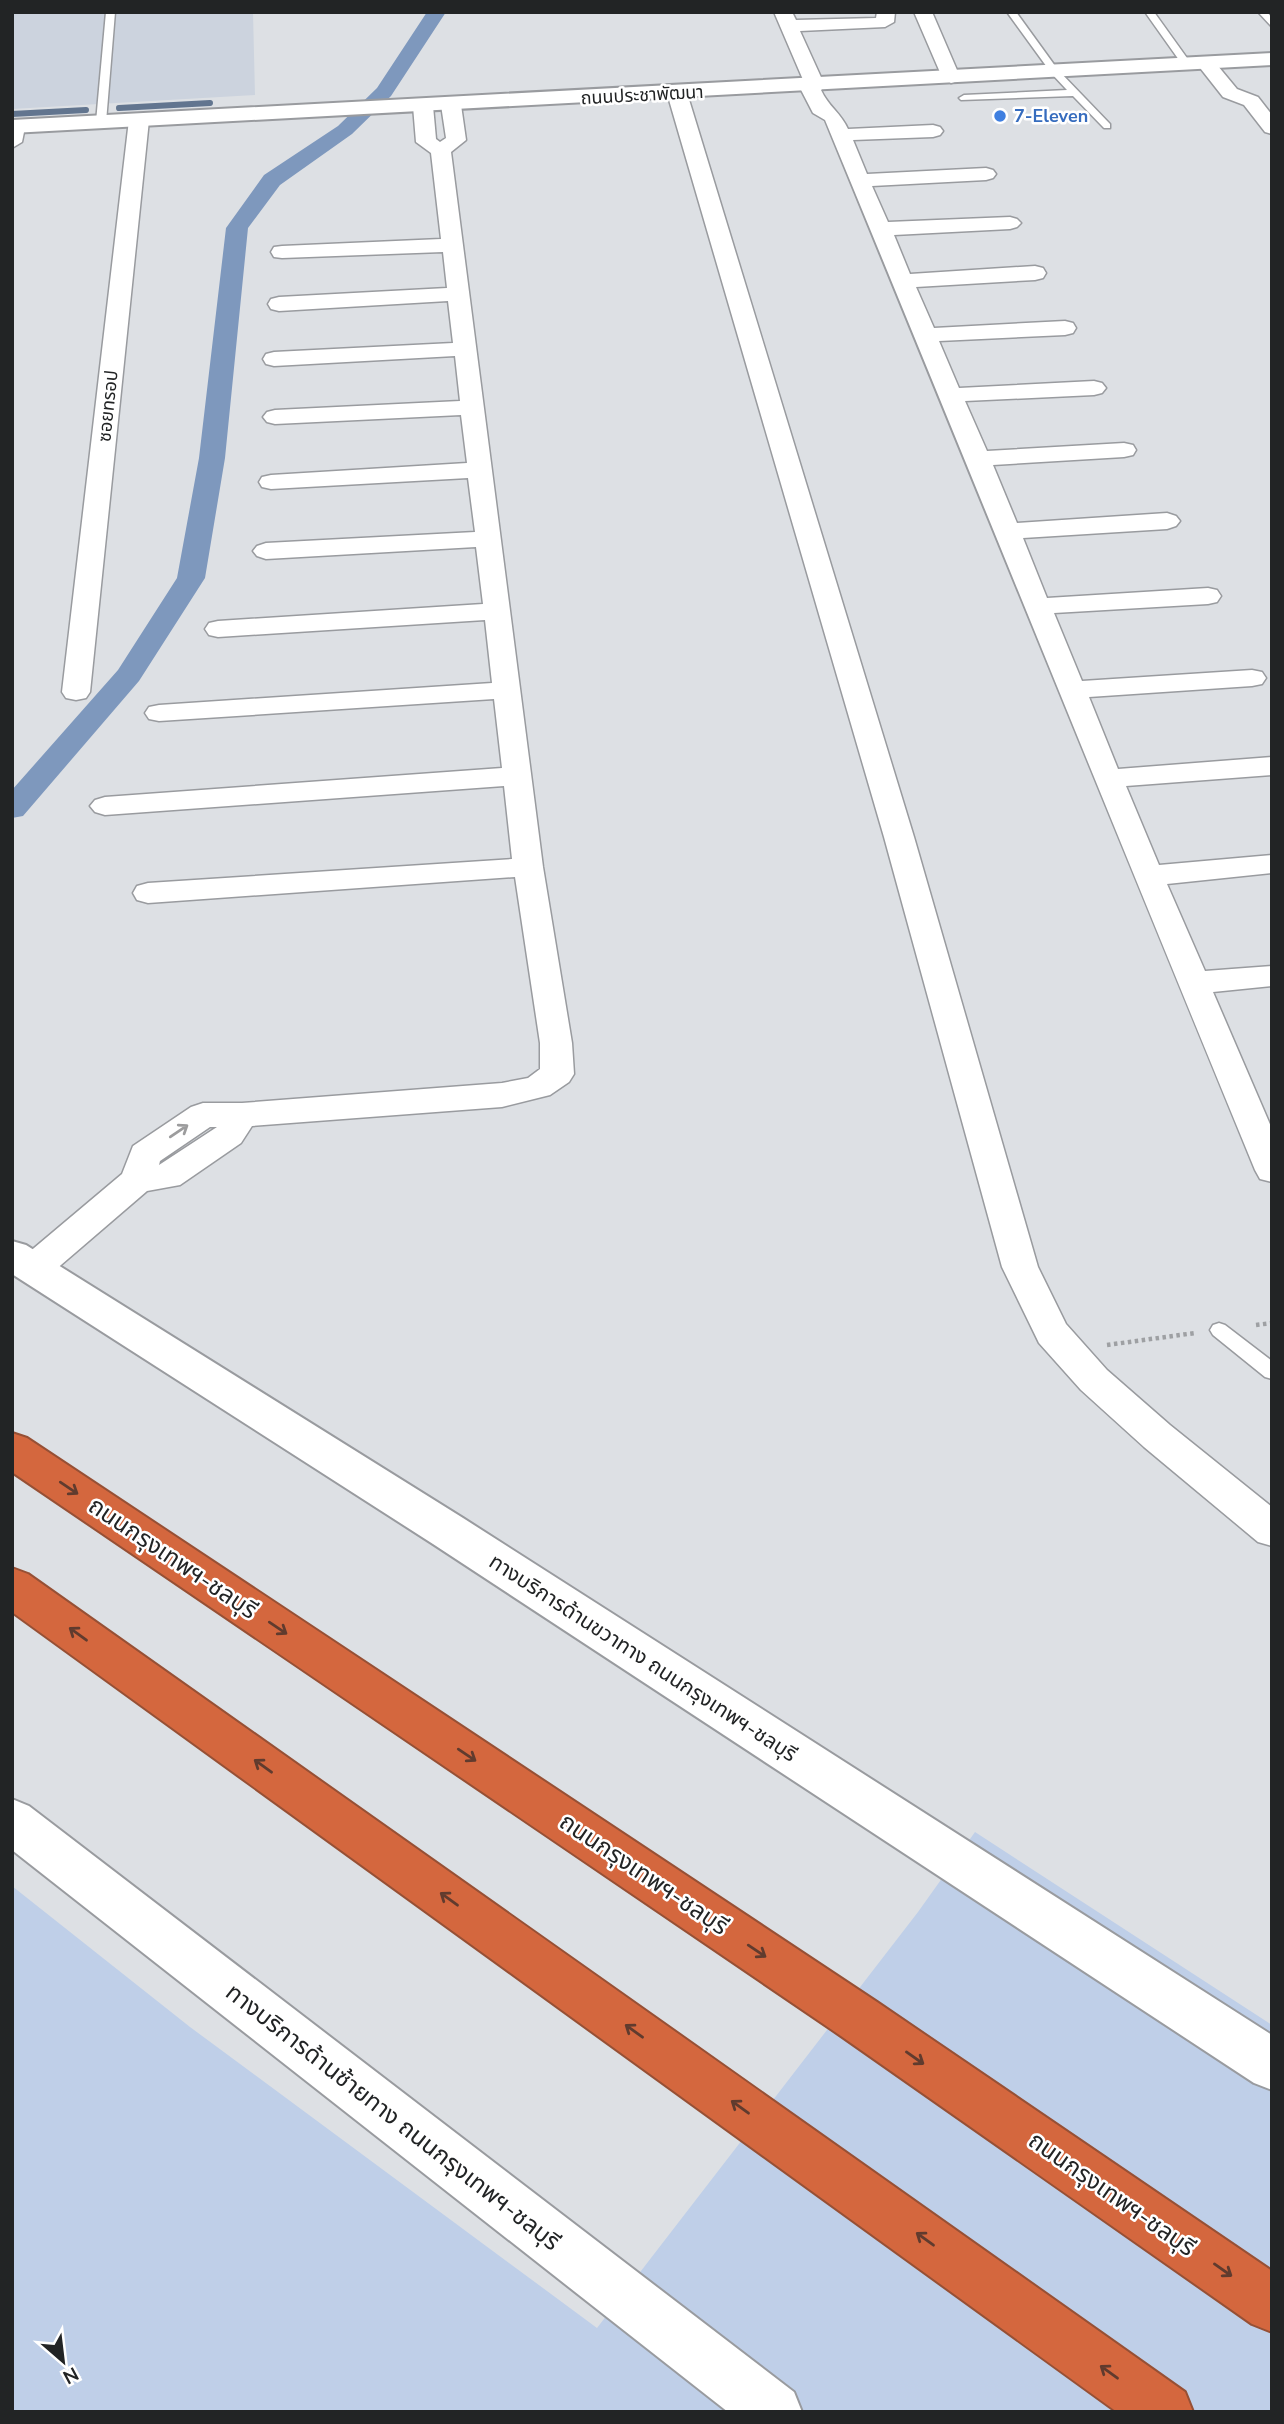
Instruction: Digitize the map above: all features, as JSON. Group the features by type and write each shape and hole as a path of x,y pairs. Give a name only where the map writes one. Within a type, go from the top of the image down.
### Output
{"highway":[{"name":"ถนนกรุงเทพฯ-ชลบุรี","path":"12,1450 859,2019 1272,2304"},
{"path":"12,1587 1165,2412"}],"street":[{"path":"886,12 885,22 878,23 786,19 818,86 820,109 837,126 926,335 1193,983 1257,1101 1272,1170"},
{"path":"923,12 951,77"},
{"name":"ถนนประชาพัฒนา","path":"13,132 101,122 1272,60"},
{"path":"1238,61 1259,92 1251,102"},
{"path":"1196,64 1230,93 1251,102 1272,128"},
{"path":"677,93 895,824 1020,1267 1052,1333 1094,1380 1272,1530"},
{"path":"441,150 456,140 451,105"},
{"path":"422,106 426,142 441,150"},
{"name":"ซอยทรอป","path":"76,692 139,120"},
{"path":"837,126 933,131"},
{"path":"23,1261 138,1180 168,1176 229,1135 242,1115 502,1095 538,1087 557,1074 556,1042 528,867 441,150"},
{"path":"860,180 986,174"},
{"path":"881,229 1010,223"},
{"path":"282,252 453,245"},
{"path":"903,281 1035,273"},
{"path":"279,304 459,294"},
{"path":"926,335 1065,328"},
{"path":"274,359 466,349"},
{"path":"951,395 1094,388"},
{"path":"275,417 472,407"},
{"path":"978,459 1124,450"},
{"path":"271,482 480,470"},
{"path":"1008,531 1167,521"},
{"path":"265,551 488,539"},
{"path":"1038,606 1208,596"},
{"path":"218,629 497,611"},
{"path":"1072,690 1252,678"},
{"path":"159,713 506,690"},
{"path":"1108,779 1272,766"},
{"path":"105,806 517,776"},
{"path":"1148,876 1272,864"},
{"path":"148,893 528,867"},
{"path":"1193,983 1272,976"},
{"name":"ทางบริการด้านขวาทาง ถนนกรุงเทพฯ-ชลบุรี","path":"23,1261 460,1539 1272,2065"},
{"name":"ทางบริการด้านซ้ายทาง ถนนกรุงเทพฯ-ชลบุรี","path":"12,1821 774,2412"}],"lane":[{"path":"101,122 111,12"},
{"path":"1011,12 1055,72 1107,126"},
{"path":"1149,12 1196,64"},
{"path":"1262,12 1272,24"},
{"path":"990,75 1004,96"},
{"path":"964,98 1075,93"},
{"path":"1219,1330 1272,1372"}],"path":[{"path":"1068,1350 1272,1323"}],"shaded area":[{"path":"14,12 253,12 255,95 12,109"},
{"path":"975,1832 1272,2025 1272,2412 12,2412 12,1886 190,2027 597,2328 918,1912"}],"waterway":[{"path":"12,809 129,675 191,578 212,458 237,228 272,180 345,130 384,92 437,12"},
{"path":"119,108 210,103"},
{"path":"12,114 86,110"}],"place":[{"name":"7-Eleven","path":"1000,116"}]}
